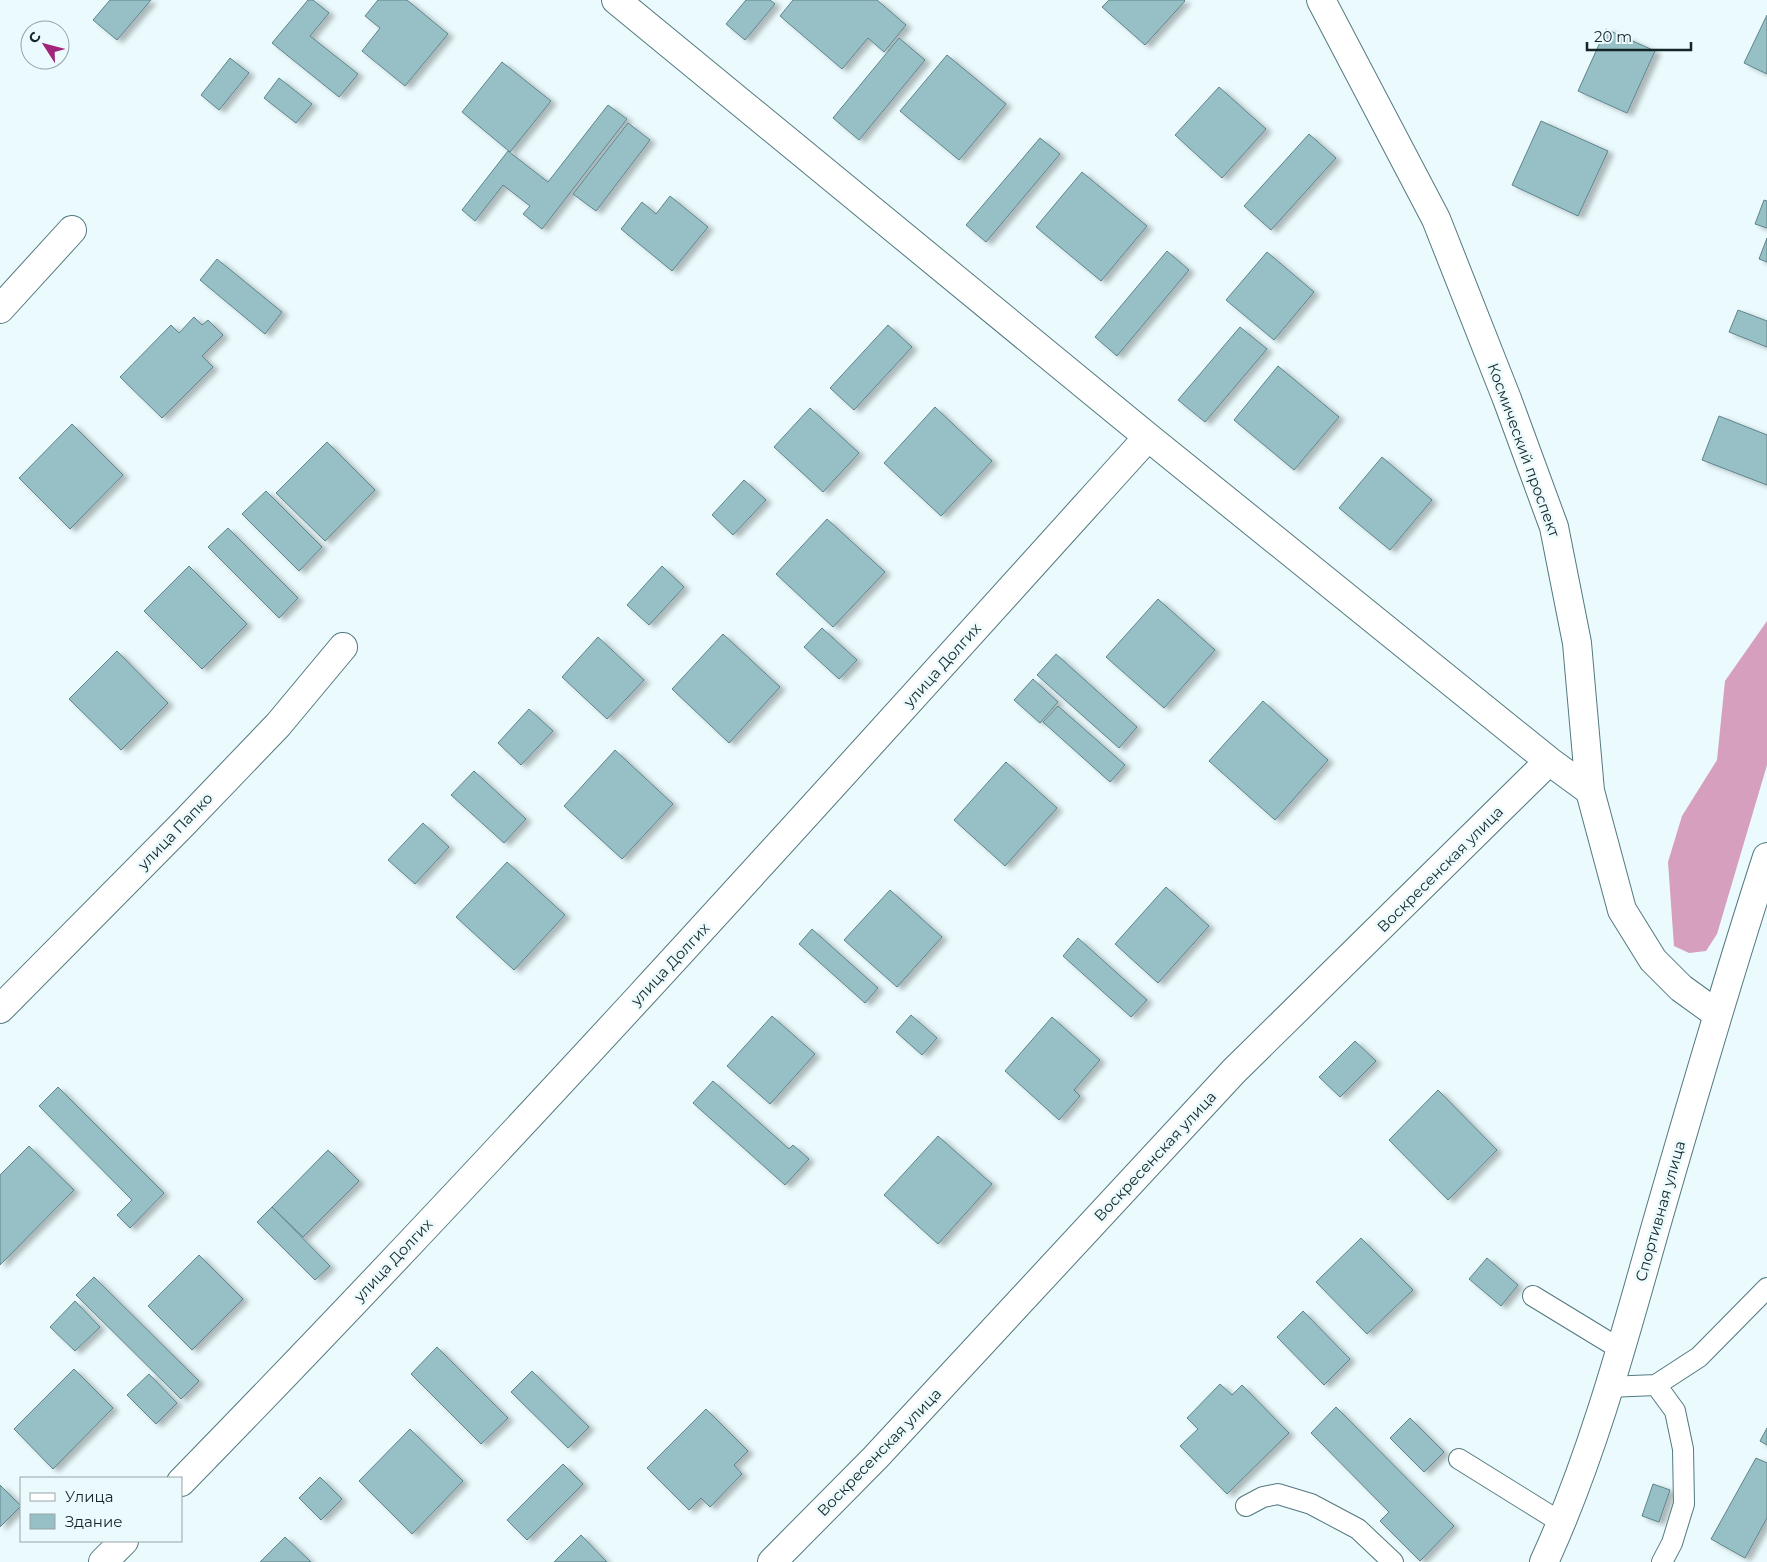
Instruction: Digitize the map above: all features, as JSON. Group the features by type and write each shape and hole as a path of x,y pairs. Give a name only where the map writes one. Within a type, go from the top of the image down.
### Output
{"street":[{"path":"616,0 1148,437 1549,761 1590,790"},
{"name":"Космический проспект","path":"1321,0 1436,219 1507,399 1554,527 1578,643 1590,790 1622,910 1653,960 1681,988 1717,1014"},
{"path":"0,309 72,230"},
{"name":"улица Долгих","path":"182,1481 559,1085 1148,437"},
{"name":"улица Папко","path":"0,1009 184,824 278,725 343,647"},
{"name":"Воскресенская улица","path":"772,1562 875,1458 1234,1072 1549,761"},
{"name":"Спортивная улица","path":"1544,1562 1562,1523 1608,1388 1717,1014 1767,857"},
{"path":"103,1562 123,1542"}],"lane":[{"path":"1608,1388 1656,1385 1700,1357 1767,1288"},
{"path":"1533,1296 1620,1349"},
{"path":"1656,1385 1674,1411 1684,1449 1684,1504 1672,1543 1662,1562"},
{"path":"1459,1459 1562,1523"},
{"path":"1246,1506 1263,1497 1278,1494 1311,1504 1358,1529 1393,1562"}],"shaded area":[{"path":"1767,621 1767,765 1717,934 1706,951 1689,953 1674,946 1668,862 1682,816 1717,760 1725,681"}],"building":[{"path":"110,0 151,0 117,40 93,20"},
{"path":"308,0 313,0 329,13 310,36 358,74 339,97 272,43"},
{"path":"378,0 407,0 448,34 405,86 362,51 380,28 365,16"},
{"path":"746,0 770,0 775,4 745,40 726,24"},
{"path":"793,0 877,0 906,25 884,52 868,38 842,69 780,16"},
{"path":"1109,0 1185,1 1145,45 1102,7"},
{"path":"1767,15 1767,74 1744,63"},
{"path":"1606,29 1655,51 1627,113 1578,91"},
{"path":"899,38 925,60 859,140 833,118"},
{"path":"947,55 1006,104 959,160 900,111"},
{"path":"230,58 249,73 219,110 201,95"},
{"path":"502,62 551,101 510,152 462,112"},
{"path":"279,78 312,104 296,123 264,98"},
{"path":"1219,87 1266,129 1222,178 1175,135"},
{"path":"608,105 627,119 542,229 523,214 530,206 503,185 475,221 462,210 508,151 548,182"},
{"path":"1541,121 1608,151 1578,216 1512,185"},
{"path":"628,123 650,140 596,211 573,194"},
{"path":"1309,134 1336,158 1271,230 1244,206"},
{"path":"1040,138 1060,154 986,242 966,225"},
{"path":"1082,172 1147,226 1101,281 1036,227"},
{"path":"670,196 708,227 672,271 621,229 642,202 656,214"},
{"path":"1764,200 1767,201 1767,228 1755,224"},
{"path":"1767,238 1767,262 1759,259"},
{"path":"1167,251 1189,270 1117,356 1095,337"},
{"path":"1267,252 1314,292 1274,340 1226,300"},
{"path":"217,259 282,312 265,334 200,280"},
{"path":"1738,310 1767,321 1767,347 1729,332"},
{"path":"194,317 202,325 208,320 223,335 202,356 213,367 162,418 120,377 171,325 179,333"},
{"path":"888,325 912,347 854,410 830,388"},
{"path":"1240,327 1267,349 1205,422 1178,400"},
{"path":"1278,366 1339,417 1294,470 1234,420"},
{"path":"935,407 992,461 941,516 884,463"},
{"path":"810,408 859,453 823,492 774,447"},
{"path":"1719,416 1767,435 1767,485 1702,460"},
{"path":"72,424 123,475 70,529 19,478"},
{"path":"327,442 375,490 325,541 276,493"},
{"path":"1382,457 1432,500 1390,550 1339,508"},
{"path":"744,480 766,500 733,535 712,515"},
{"path":"266,491 322,547 299,571 242,514"},
{"path":"827,519 885,572 833,627 776,574"},
{"path":"228,528 298,598 279,618 208,547"},
{"path":"189,566 247,624 202,669 144,611"},
{"path":"662,566 684,587 649,625 627,605"},
{"path":"1158,599 1215,650 1164,708 1106,657"},
{"path":"822,628 857,660 839,679 804,647"},
{"path":"723,634 780,687 729,743 672,689"},
{"path":"598,637 644,680 607,719 562,677"},
{"path":"117,651 168,703 121,750 69,699"},
{"path":"1056,654 1137,727 1119,748 1037,675"},
{"path":"1033,679 1058,702 1040,723 1014,700"},
{"path":"1263,701 1328,760 1275,820 1209,761"},
{"path":"1058,706 1125,765 1110,782 1043,722"},
{"path":"529,709 553,731 521,765 498,743"},
{"path":"615,750 673,804 622,859 564,806"},
{"path":"1006,762 1057,808 1005,866 954,820"},
{"path":"474,771 526,819 504,843 451,795"},
{"path":"423,823 449,847 415,884 388,860"},
{"path":"507,862 565,915 514,970 456,917"},
{"path":"1166,887 1209,926 1158,983 1115,944"},
{"path":"890,890 942,937 897,987 844,940"},
{"path":"812,929 878,988 865,1003 799,944"},
{"path":"1078,938 1147,1000 1131,1017 1063,956"},
{"path":"911,1015 937,1038 922,1055 896,1032"},
{"path":"772,1016 815,1054 770,1104 727,1066"},
{"path":"1052,1017 1100,1060 1074,1090 1080,1096 1059,1120 1005,1071"},
{"path":"1355,1041 1376,1061 1340,1097 1319,1077"},
{"path":"713,1081 789,1149 793,1145 809,1159 785,1185 693,1103"},
{"path":"58,1087 164,1193 130,1228 117,1215 132,1200 39,1106"},
{"path":"1438,1090 1497,1150 1448,1200 1389,1140"},
{"path":"938,1136 992,1184 938,1244 884,1195"},
{"path":"29,1146 74,1190 0,1265 0,1175"},
{"path":"328,1150 359,1181 303,1237 272,1207"},
{"path":"272,1207 330,1266 315,1280 257,1222"},
{"path":"1361,1238 1413,1290 1367,1334 1316,1282"},
{"path":"199,1255 243,1299 192,1350 148,1306"},
{"path":"1487,1258 1518,1285 1501,1306 1469,1279"},
{"path":"94,1277 199,1381 181,1399 76,1295"},
{"path":"75,1301 100,1327 75,1351 50,1327"},
{"path":"1303,1311 1350,1359 1324,1385 1277,1337"},
{"path":"437,1347 508,1418 481,1444 411,1374"},
{"path":"74,1369 113,1408 53,1469 14,1429"},
{"path":"532,1371 589,1427 568,1448 511,1392"},
{"path":"149,1374 177,1403 156,1424 127,1395"},
{"path":"1220,1384 1232,1395 1242,1385 1289,1433 1227,1494 1180,1446 1198,1429 1187,1418"},
{"path":"1336,1407 1454,1526 1420,1561 1380,1521 1389,1512 1311,1433"},
{"path":"706,1409 748,1451 734,1465 742,1474 710,1507 701,1498 689,1510 647,1468"},
{"path":"1410,1418 1444,1452 1424,1472 1390,1438"},
{"path":"1767,1428 1767,1445 1760,1441"},
{"path":"410,1429 463,1481 412,1534 359,1481"},
{"path":"1756,1458 1767,1463 1767,1518 1745,1558 1711,1539"},
{"path":"563,1464 583,1484 527,1540 507,1520"},
{"path":"320,1477 342,1499 321,1520 299,1498"},
{"path":"1653,1484 1670,1490 1659,1522 1642,1516"},
{"path":"0,1485 20,1507 0,1527"},
{"path":"581,1535 607,1562 554,1562"},
{"path":"285,1537 311,1562 260,1562"}]}
